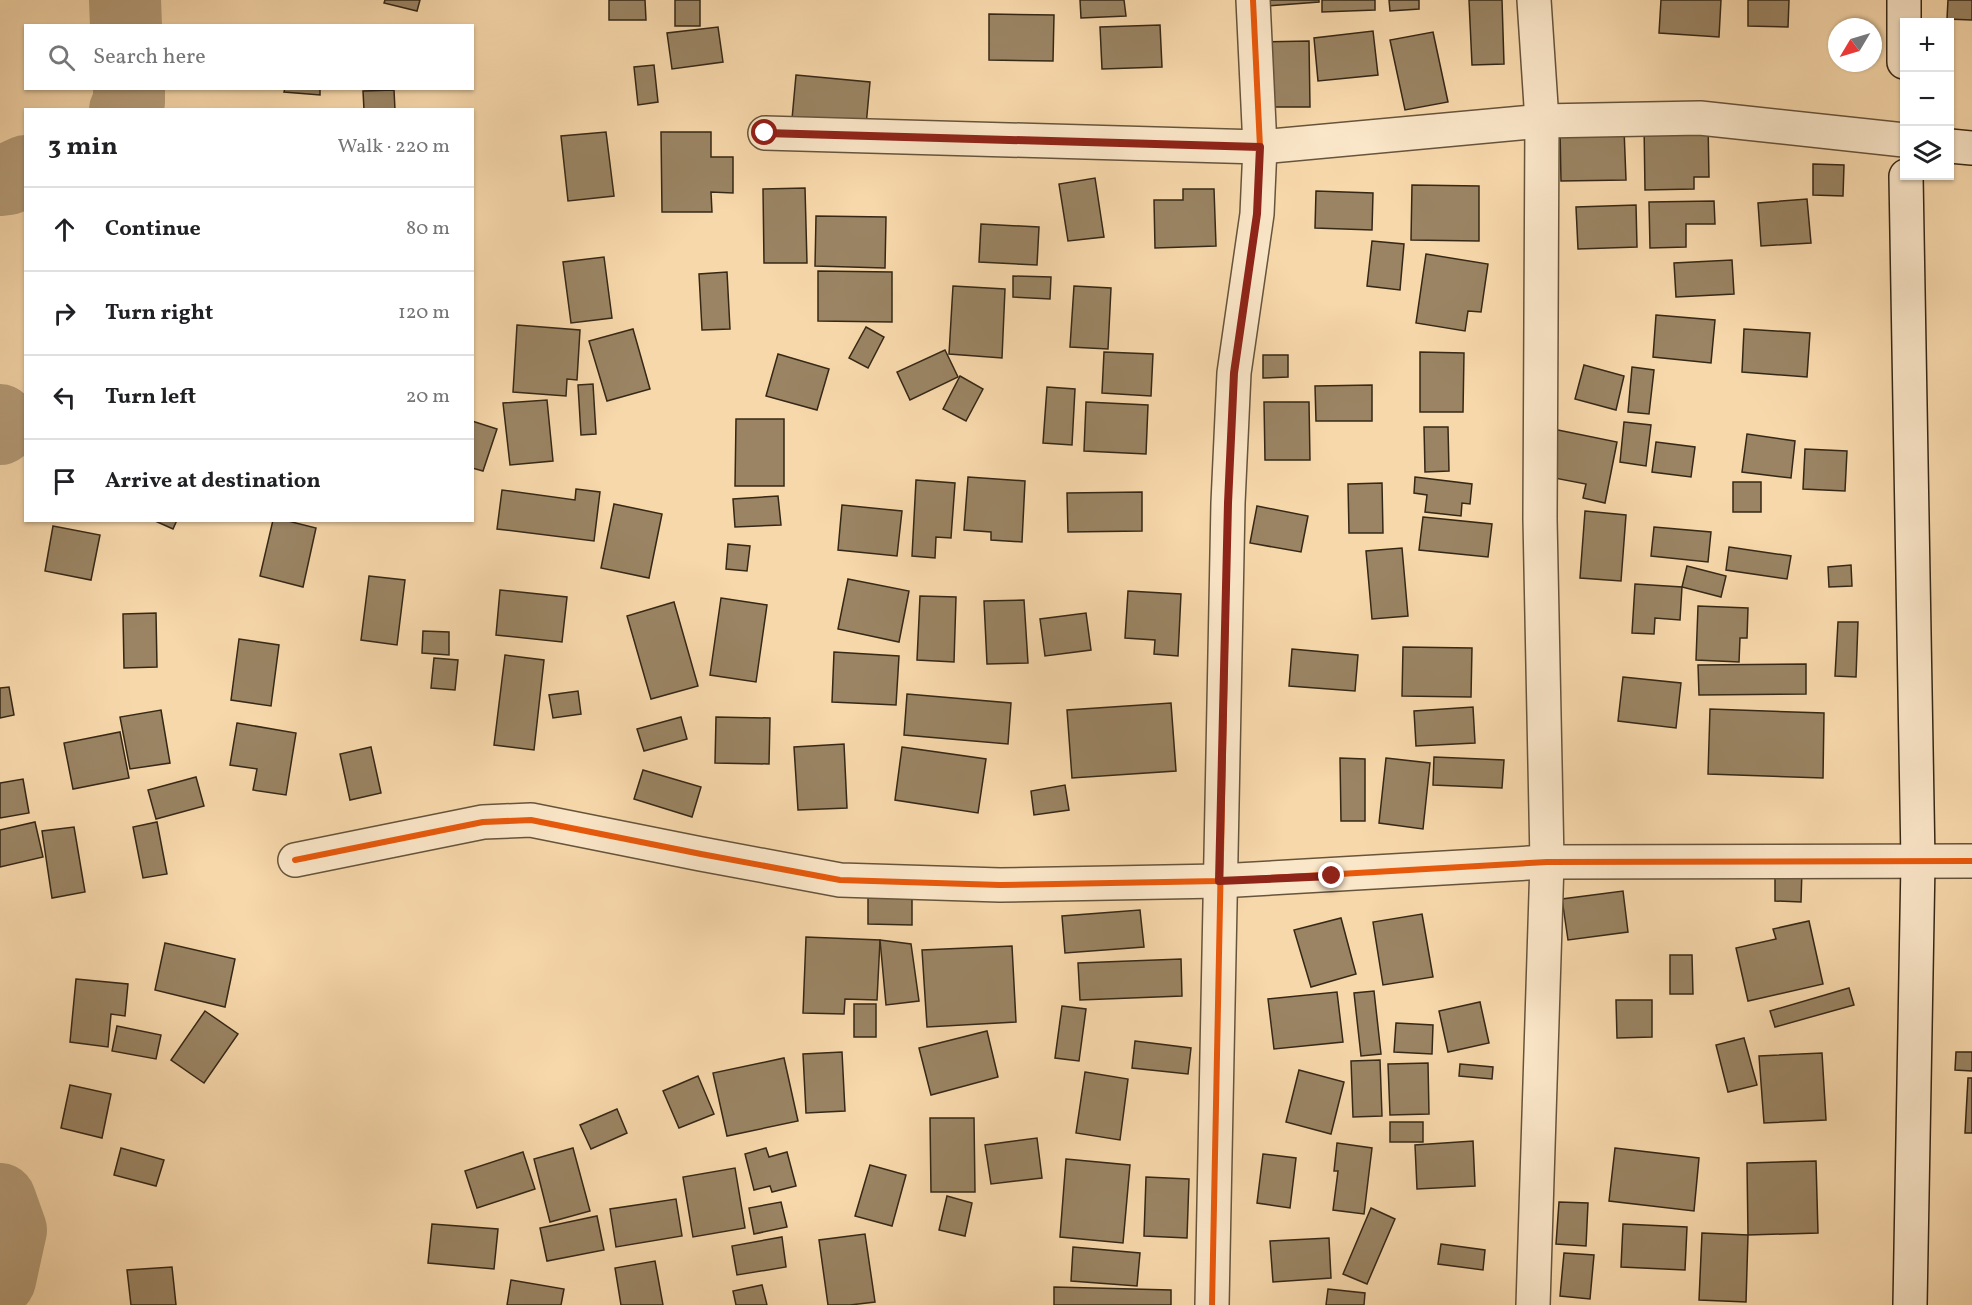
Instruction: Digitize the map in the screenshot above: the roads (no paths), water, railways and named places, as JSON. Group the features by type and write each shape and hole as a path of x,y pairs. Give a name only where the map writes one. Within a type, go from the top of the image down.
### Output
{"street":[{"path":"1212,1305 1228,503 1234,373 1257,214 1260,147 1253,0"},
{"path":"1533,1305 1547,862 1540,519 1542,121 1534,0"},
{"path":"1904,0 1904,18"},
{"path":"765,133 1260,147 1542,121 1700,118 1900,139"},
{"path":"1954,146 1972,148"},
{"path":"1906,180 1918,862 1910,1305"},
{"path":"295,860 483,822 531,819 840,880 1000,885 1219,881 1547,862 1972,861"}],"waterway":[{"path":"125,0 126,24"},
{"path":"126,108 129,102 129,90"},
{"path":"0,180 24,172"},
{"path":"0,420 2,425 0,429"},
{"path":"0,1199 11,1230 0,1280"}]}
